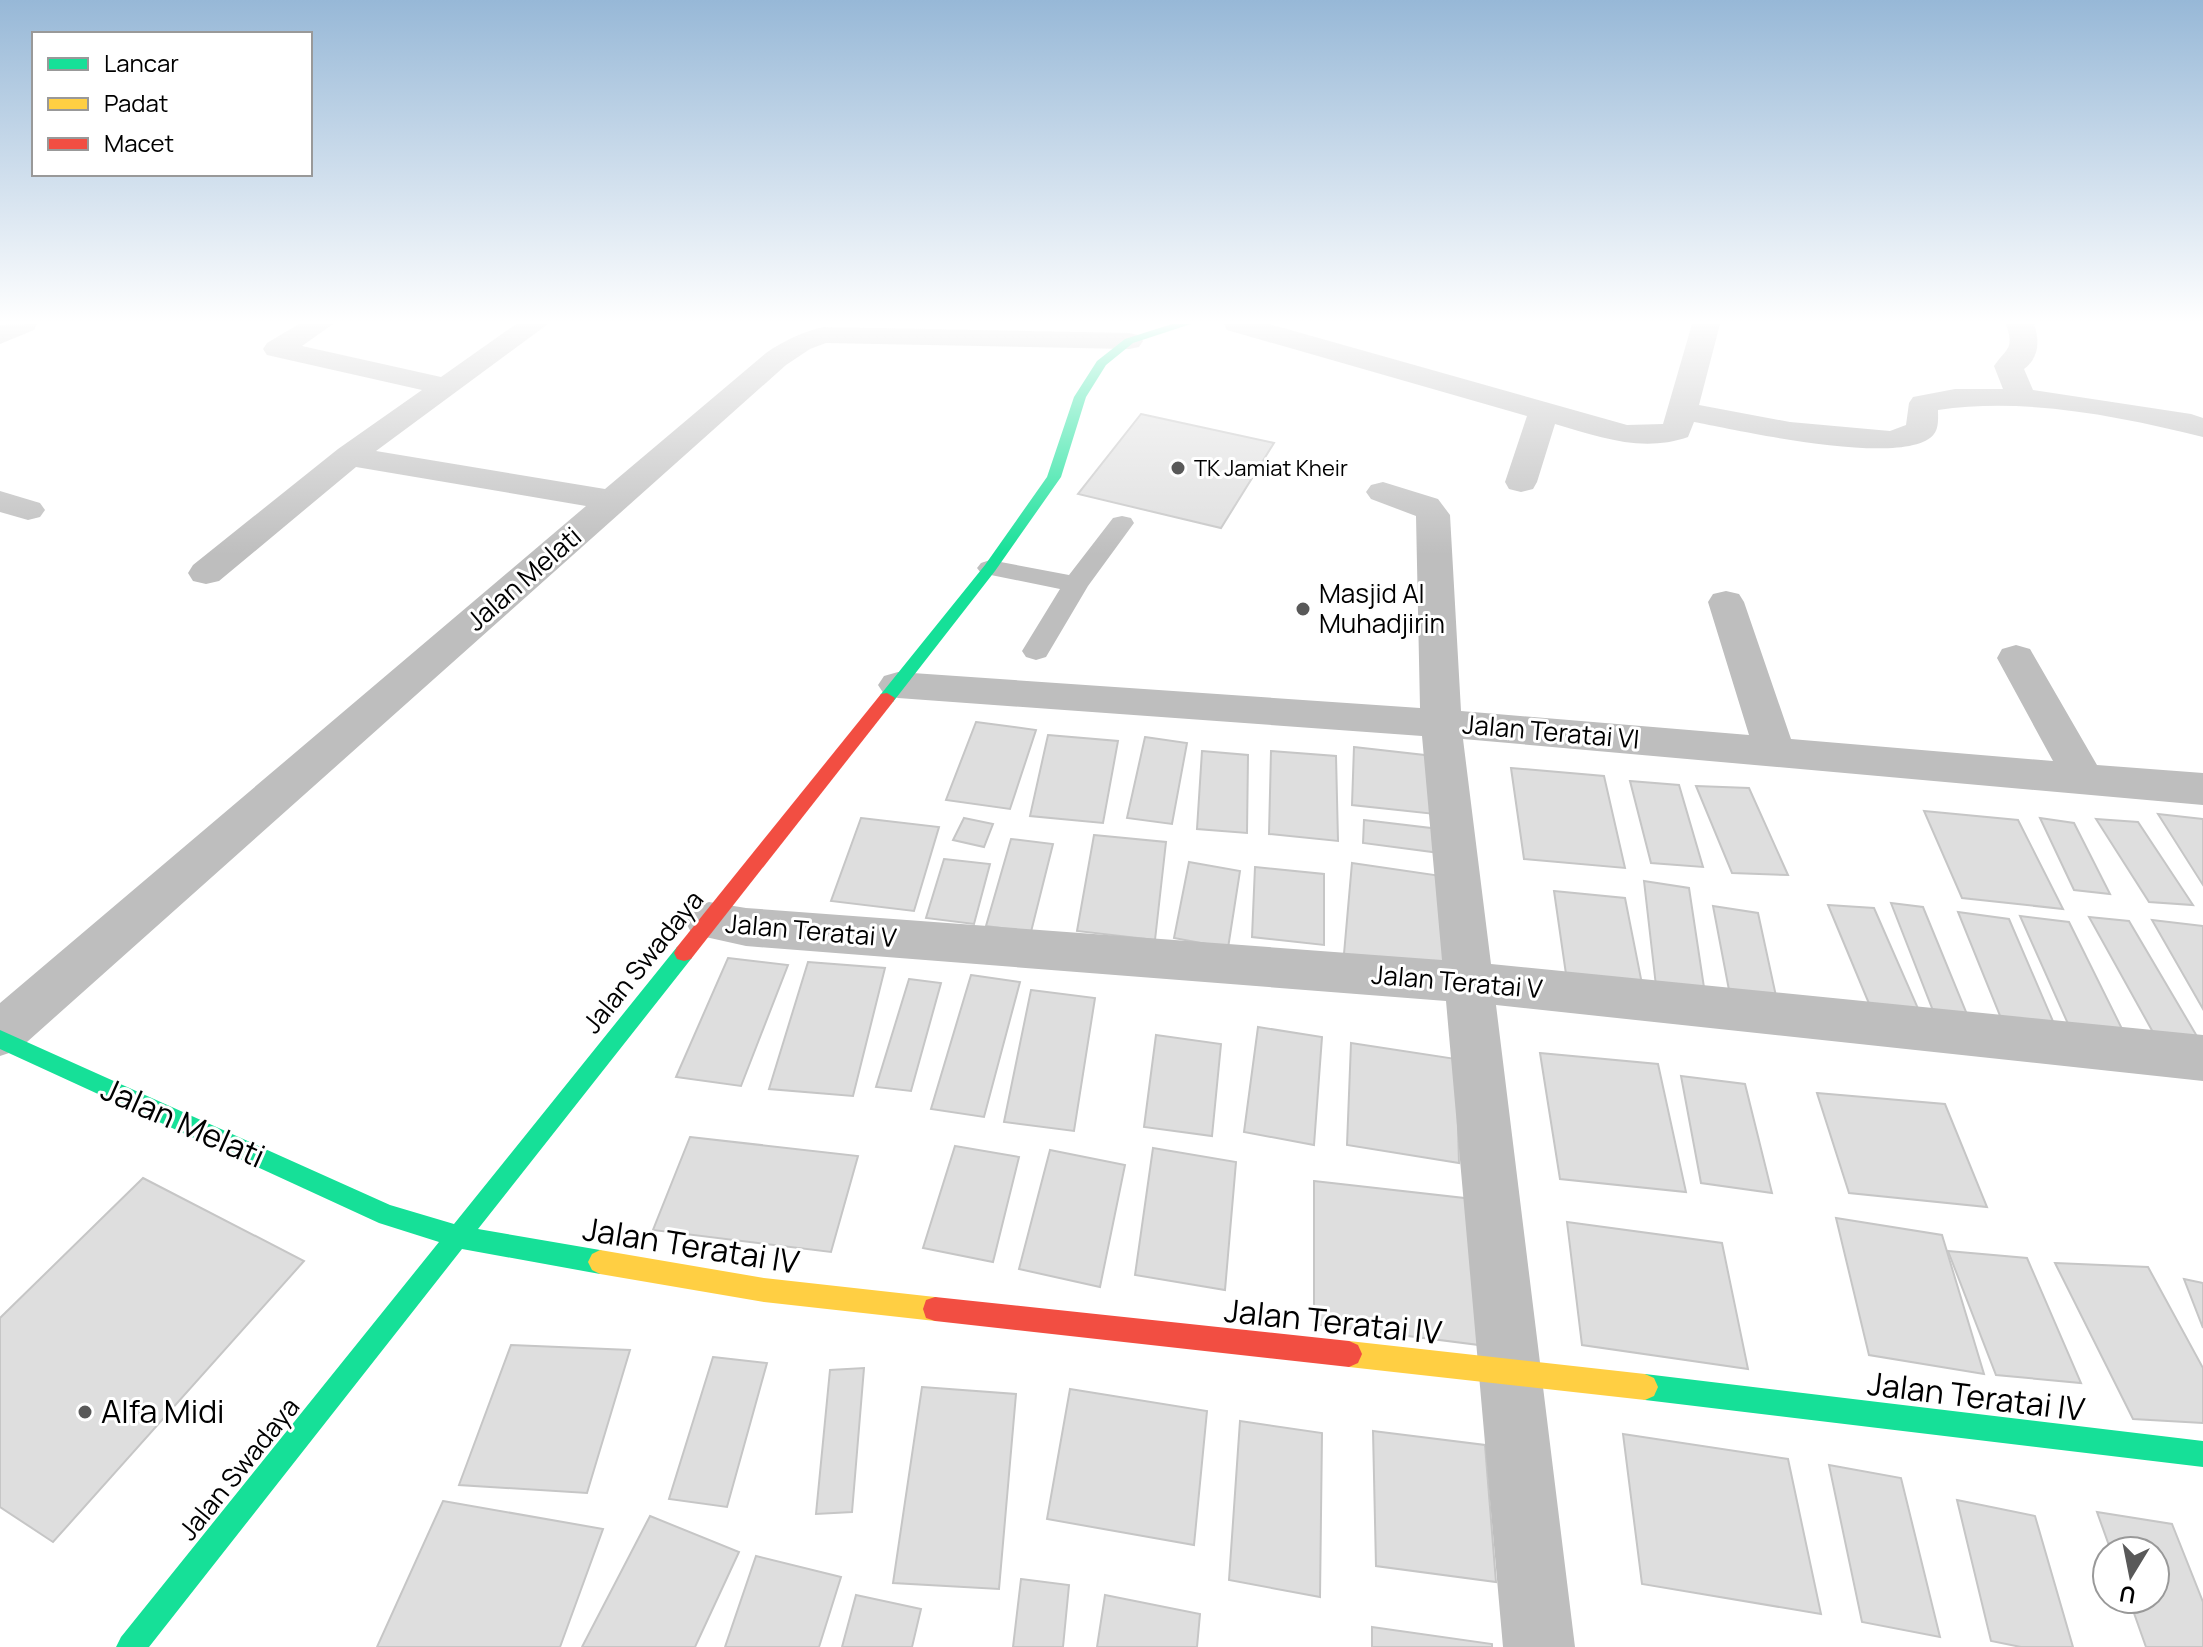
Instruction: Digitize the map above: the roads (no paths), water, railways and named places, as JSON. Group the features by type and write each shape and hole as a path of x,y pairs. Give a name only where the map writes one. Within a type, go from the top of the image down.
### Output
{"street":[{"path":"206,573 349,456 427,401"},
{"name":"Jalan Melati","path":"458,1237 387,1215 0,1036 729,401"},
{"name":"Jalan Swadaya","path":"131,1647 990,568 1054,477 1079,401"},
{"path":"1508,401 1625,434 1647,436 1666,435 1677,430 1685,401"},
{"path":"1682,411 1790,431 1893,441 1921,430 1924,403 1934,401"},
{"path":"2035,401 2180,421 2203,428"},
{"path":"1521,482 1544,411"},
{"path":"2203,434 2197,442 2203,456"},
{"path":"349,456 615,501"},
{"path":"1383,492 1426,506 1433,515 1441,723 1539,1647"},
{"path":"1726,602 1774,750"},
{"path":"2016,658 2084,779"},
{"name":"Jalan Teratai VI","path":"898,685 1441,723 2203,789"},
{"name":"Jalan Teratai V","path":"709,921 746,927 1469,982 2203,1058"},
{"name":"Jalan Teratai IV","path":"458,1237 764,1290 1510,1371 2203,1454"}],"lane":[{"path":"1036,651 1076,584 1122,523"},
{"path":"990,568 1076,584"}],"place":[{"name":"TK Jamiat Kheir","path":"1178,468"},
{"name":"Masjid Al Muhadjirin","path":"1303,609"},
{"name":"Alfa Midi","path":"85,1412"}]}
